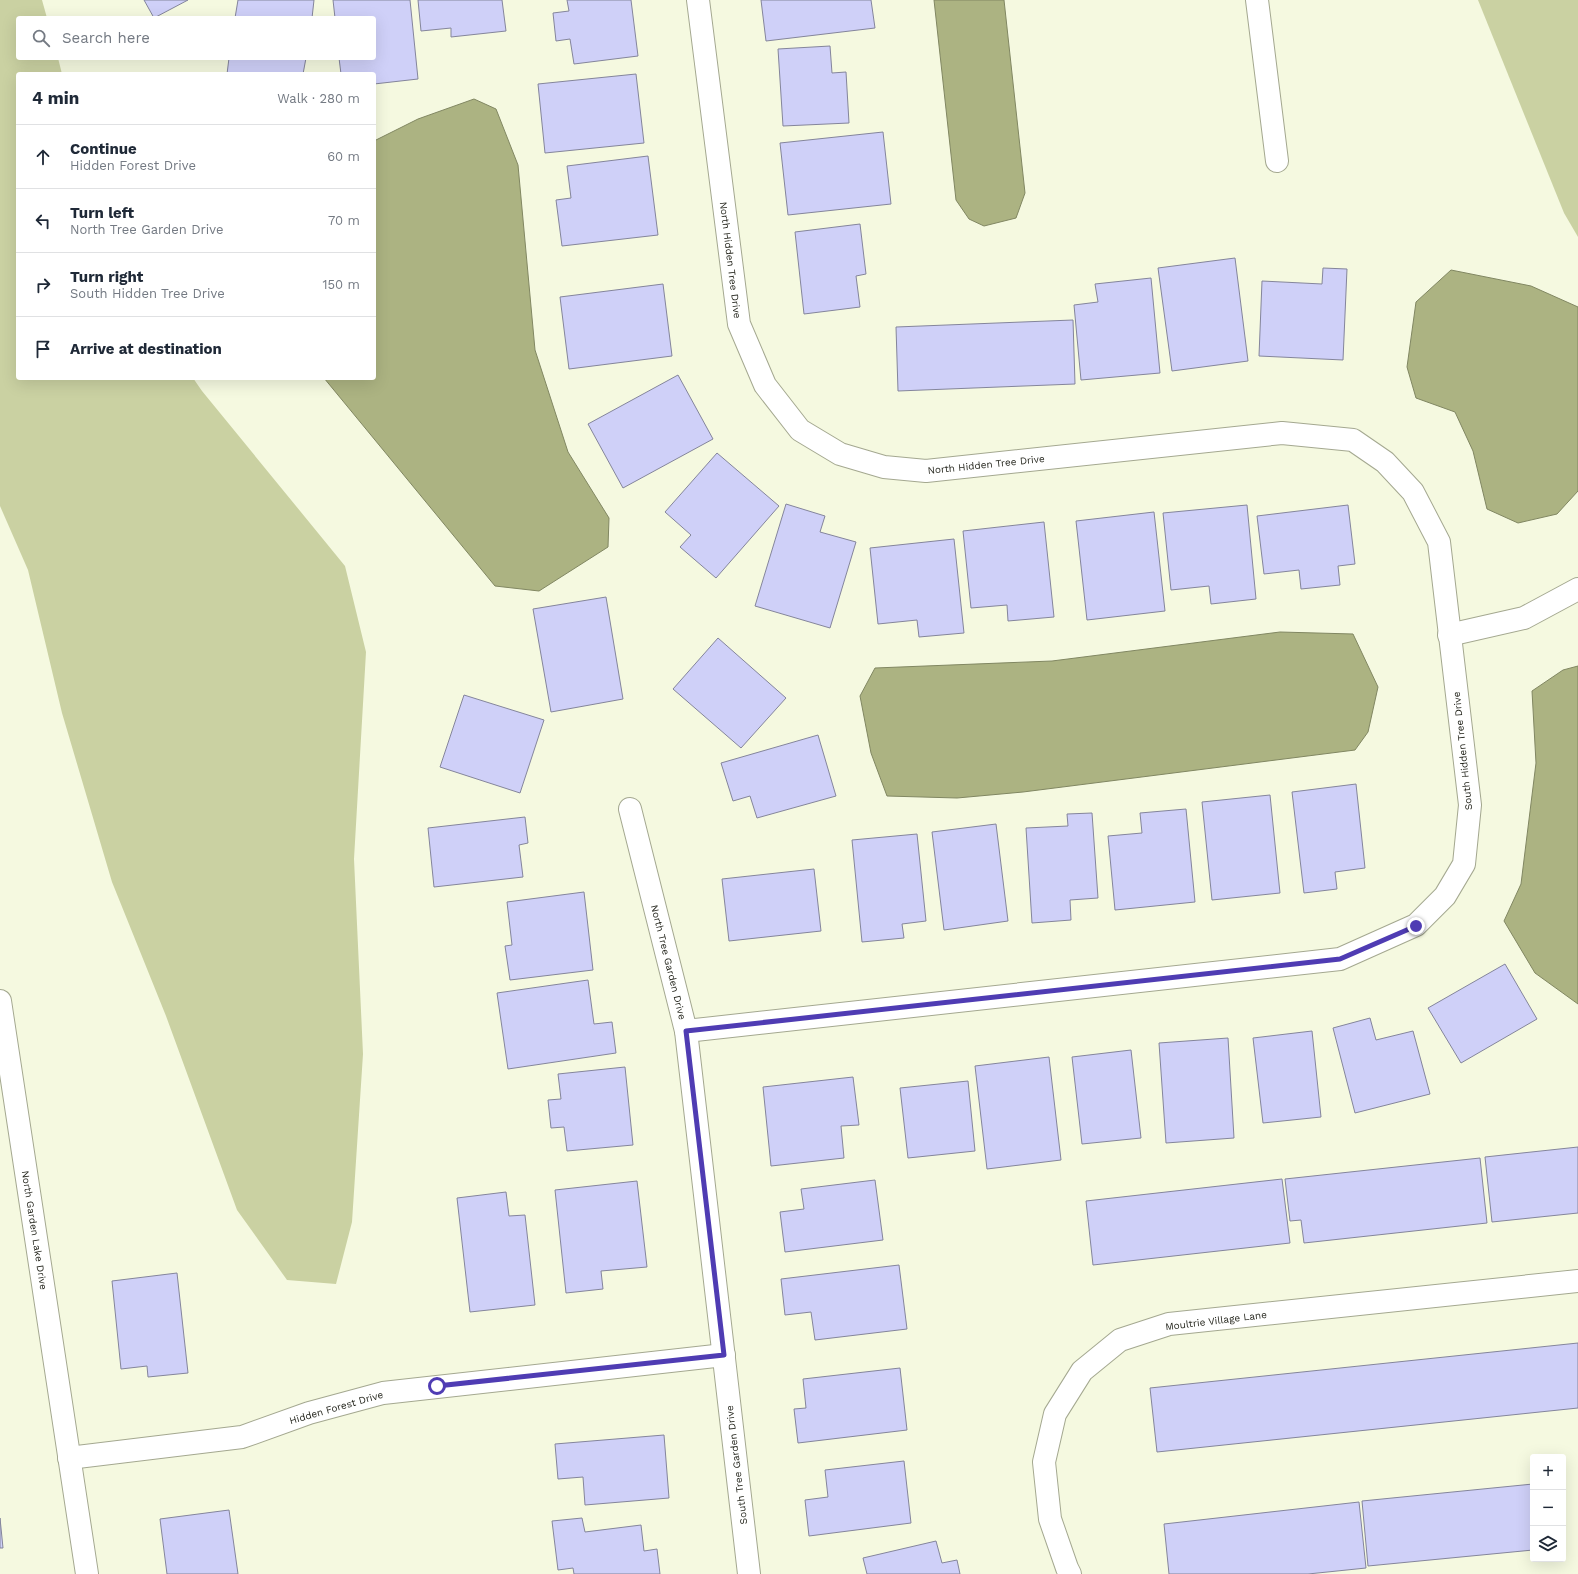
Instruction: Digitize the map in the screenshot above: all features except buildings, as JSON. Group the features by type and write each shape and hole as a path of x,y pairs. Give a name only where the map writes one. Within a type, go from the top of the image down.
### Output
{"street":[{"name":"North Hidden Tree Drive","path":"698,0 738,324 765,385 800,430 840,454 884,467 926,471 1282,433 1353,440 1385,462 1413,492 1438,542 1450,635"},
{"path":"1257,0 1277,161"},
{"path":"1450,635 1524,618 1578,589"},
{"name":"South Hidden Tree Drive","path":"686,1031 1340,959 1416,926 1445,896 1464,864 1470,805 1450,635"},
{"name":"North Tree Garden Drive","path":"630,809 686,1031 724,1355"},
{"name":"North Garden Lake Drive","path":"0,1002 87,1574"},
{"name":"Moultrie Village Lane","path":"1070,1574 1050,1519 1044,1462 1056,1414 1078,1377 1082,1371 1120,1340 1169,1324 1578,1281"},
{"name":"Hidden Forest Drive","path":"69,1458 242,1437 309,1413 383,1393 724,1355"},
{"name":"South Tree Garden Drive","path":"724,1355 749,1574"}],"shaded area":[{"path":"0,0 42,0 46,16 16,16 16,60 58,60 62,72 16,72 16,380 194,380 345,566 366,652 354,859 363,1054 352,1222 336,1284 287,1280 237,1210 166,1016 112,882 62,713 28,570 0,506"},
{"path":"934,0 1004,0 1025,193 1016,218 984,226 969,219 956,200"},
{"path":"1478,0 1578,0 1578,237 1564,213"},
{"path":"474,99 496,109 518,165 535,350 568,452 609,518 608,547 539,591 495,586 326,380 376,380 376,140 418,119"},
{"path":"1451,270 1531,286 1578,307 1578,491 1557,514 1518,523 1487,509 1473,451 1455,412 1416,398 1407,367 1416,302"},
{"path":"1280,632 1353,634 1378,687 1368,732 1355,750 1023,792 957,798 887,796 871,753 860,696 875,668 1052,661"},
{"path":"1578,666 1578,1004 1535,973 1504,921 1521,884 1536,763 1532,691 1563,670"}],"route":[{"path":"437,1386 724,1355 686,1031 1340,959 1416,926"}]}
